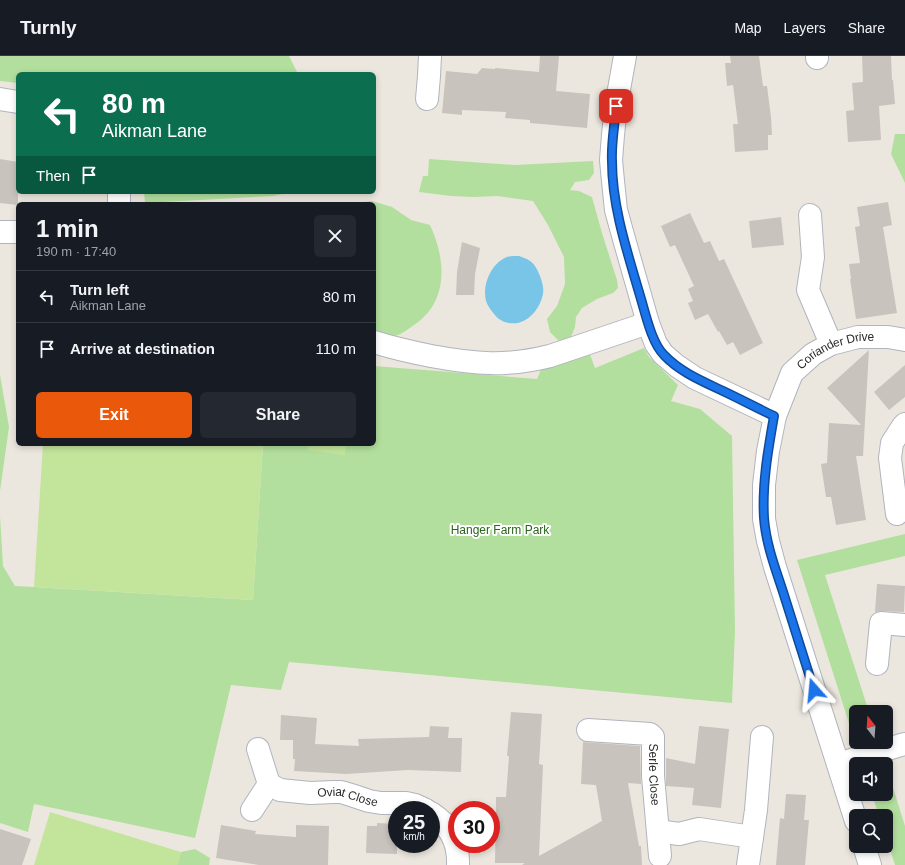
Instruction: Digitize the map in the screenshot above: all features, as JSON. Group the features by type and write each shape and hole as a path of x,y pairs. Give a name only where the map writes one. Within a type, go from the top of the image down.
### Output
{"street":[{"path":"427,99 430,56"},
{"path":"619,57 612,160 616,210 648,323 656,344 663,354 676,366 695,378 774,416"},
{"path":"0,98 16,102"},
{"path":"810,215 813,258 808,290 831,344"},
{"path":"0,232 16,232"},
{"path":"376,343 397,349 454,360 478,364 497,364 535,360 648,323"},
{"name":"Coriander Drive","path":"852,809 775,567 764,519 764,485 774,416 792,372 813,354 831,344 858,337 888,337 905,340"},
{"path":"897,514 890,458 892,443 905,424"},
{"path":"877,664 881,623 905,625"},
{"name":"Serle Close","path":"588,730 650,734 653,737 653,776 660,856"},
{"path":"748,865 756,810 762,738"},
{"path":"838,764 905,744"},
{"path":"252,810 269,784 258,749"},
{"name":"Oviat Close","path":"269,784 280,790 295,792 341,792 369,801 388,803"},
{"path":"440,821 452,834 457,847 458,865"},
{"path":"658,831 679,834 699,829 752,837"},
{"path":"866,853 870,865"}],"green space":[{"path":"0,56 289,56 297,72 16,72 16,83 0,81"},
{"path":"895,134 905,134 905,183 891,154"},
{"path":"429,159 515,165 593,161 594,173 589,180 575,182 570,190 579,191 592,197 617,280 618,288 613,293 597,299 582,308 576,317 575,327 571,337 561,343 550,332 547,319 557,306 565,284 564,257 548,225 533,201 497,196 451,196 419,192 423,176 428,176"},
{"path":"144,194 282,194 273,196 145,202"},
{"path":"376,202 392,207 411,220 430,225 439,252 441,266 439,292 434,304 414,325 396,336 385,337 376,335"},
{"name":"Hanger Farm Park","path":"644,348 649,357 678,385 671,401 700,409 732,436 735,631 732,703 289,662 281,690 231,685 195,838 34,804 28,832 0,823 0,516 3,566 15,586 253,600 263,446 376,446 376,366 537,379 543,365 589,352 595,368"},
{"path":"0,375 9,427 0,491"},
{"path":"43,446 263,446 253,600 34,587"},
{"path":"309,446 346,446 345,455 308,450"},
{"path":"905,534 905,556 825,575 867,705 849,705 849,723 797,560"},
{"path":"893,787 905,826 905,865 895,865 891,853 893,853 893,809 877,809 874,801 893,801"},
{"path":"50,812 181,852 177,865 34,865"},
{"path":"195,849 210,858 209,865 177,865 181,852"}],"water":[{"path":"519,256 530,261 536,268 542,282 543,294 536,311 532,315 521,322 509,323 499,319 490,309 486,301 485,288 489,275 496,264 507,257"}],"building":[{"path":"540,56 559,56 556,91 590,94 587,128 530,123 530,120 505,118 506,112 462,110 462,115 442,113 446,71 477,74 482,68 495,68 539,72"},
{"path":"730,56 759,56 763,86 767,86 771,117 772,135 768,135 768,150 735,152 733,124 738,124 733,85 727,86 725,63 731,63"},
{"path":"862,56 891,56 895,104 879,106 881,140 848,142 846,111 854,110 852,83 863,82"},
{"path":"0,159 16,162 16,194 18,194 18,202 16,202 16,205 0,203"},
{"path":"888,202 892,225 883,227 897,313 856,319 849,264 860,263 855,227 860,226 857,207"},
{"path":"690,213 704,243 710,241 719,261 724,259 763,343 740,355 733,342 727,345 708,314 695,320 688,303 693,301 688,289 694,286 675,245 670,247 661,226"},
{"path":"781,217 784,245 752,248 749,221"},
{"path":"462,242 480,248 475,274 474,295 456,295 457,272"},
{"path":"869,350 863,456 856,456 866,520 836,525 831,497 826,497 821,464 827,463 829,423 861,425 827,388"},
{"path":"905,365 905,397 889,410 874,392"},
{"path":"877,584 905,586 904,612 875,612"},
{"path":"511,712 542,714 539,764 543,765 539,856 602,821 596,785 581,784 583,742 640,746 641,784 628,783 639,846 641,846 642,865 522,865 525,863 495,863 495,853 500,853 500,801 496,801 496,797 506,797 509,756 507,756"},
{"path":"281,715 317,718 315,744 359,746 358,739 429,737 430,726 449,727 448,738 462,738 461,772 408,770 346,774 294,771 295,759 293,759 293,740 280,740"},
{"path":"699,726 729,729 721,808 692,805 694,788 666,786 666,758 695,764"},
{"path":"786,794 806,795 804,820 809,820 805,865 776,865 780,818 784,819"},
{"path":"377,823 388,824 388,853 397,854 366,853 367,826 377,826"},
{"path":"221,825 256,831 255,834 296,837 296,825 329,826 328,865 259,865 216,858"},
{"path":"0,829 31,839 22,865 0,865"}],"route":[{"path":"616,106 612,160 616,210 648,323 656,344 663,354 676,366 695,378 774,416 764,485 764,519 775,567 814,690"}]}
